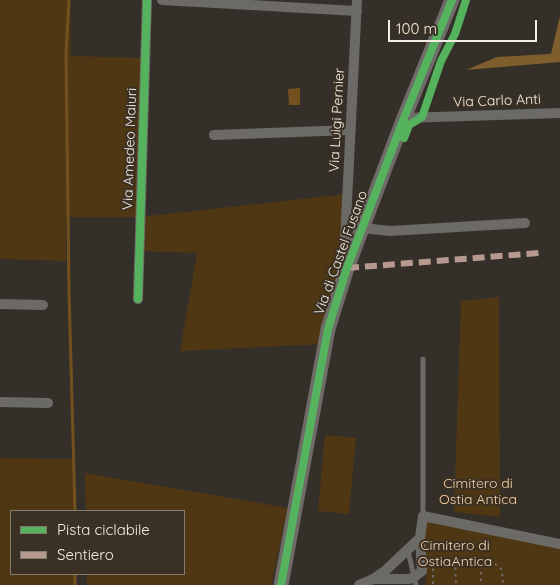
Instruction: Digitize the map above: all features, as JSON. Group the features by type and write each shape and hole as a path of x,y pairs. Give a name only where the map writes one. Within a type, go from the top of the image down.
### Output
{"street":[{"name":"Via Amedeo Maiuri","path":"138,299 147,0"},
{"path":"162,0 357,5"},
{"name":"Via di Castel Fusano","path":"281,585 328,329 347,268 350,245 363,228 404,118 452,0"},
{"name":"Via Luigi Pernier","path":"350,245 351,130 357,5"},
{"name":"Via Carlo Anti","path":"404,118 560,113"},
{"path":"214,135 351,130"},
{"path":"363,228 390,231 525,223"},
{"path":"0,304 43,304"},
{"path":"0,402 48,403"},
{"path":"373,579 414,581 426,565 420,538 423,516 560,544"},
{"path":"359,585 373,579 386,570 420,538"}],"lane":[{"path":"423,359 423,516"},
{"path":"407,550 411,559 414,581"}],"path":[{"path":"434,585 426,565 455,560 481,559 490,559 497,563 502,570 503,585"},
{"path":"481,559 481,585"},
{"path":"455,560 456,585"}],"green space":[{"path":"0,0 70,0 71,56 145,58 140,217 66,217 66,261 0,259"},
{"path":"347,194 347,268 325,344 180,351 197,253 139,251 140,217"},
{"name":"Cimitero di Ostia Antica","path":"499,297 500,517 454,512 461,301"},
{"path":"325,435 356,438 349,514 318,511"},
{"path":"0,458 74,459 74,510 10,510 10,575 75,575 75,585 0,585"},
{"path":"85,473 288,508 271,585 87,585 87,575 185,575 185,510 86,510"},
{"name":"Cimitero di OstiaAntica","path":"423,516 560,547 560,585 426,585"}],"shaded area":[{"path":"560,16 560,62 466,70 497,57 551,54"},
{"path":"300,88 300,105 289,105 288,89"}],"waterway":[{"path":"69,0 66,52 69,292 75,510"},
{"path":"75,575 75,585"}],"marked path":[{"path":"347,268 539,253"}],"cycle path":[{"path":"138,299 147,0"},
{"path":"281,585 328,329 347,268 404,118 452,0"},
{"path":"404,138 409,125 422,117 441,61 455,34 466,0"}]}
